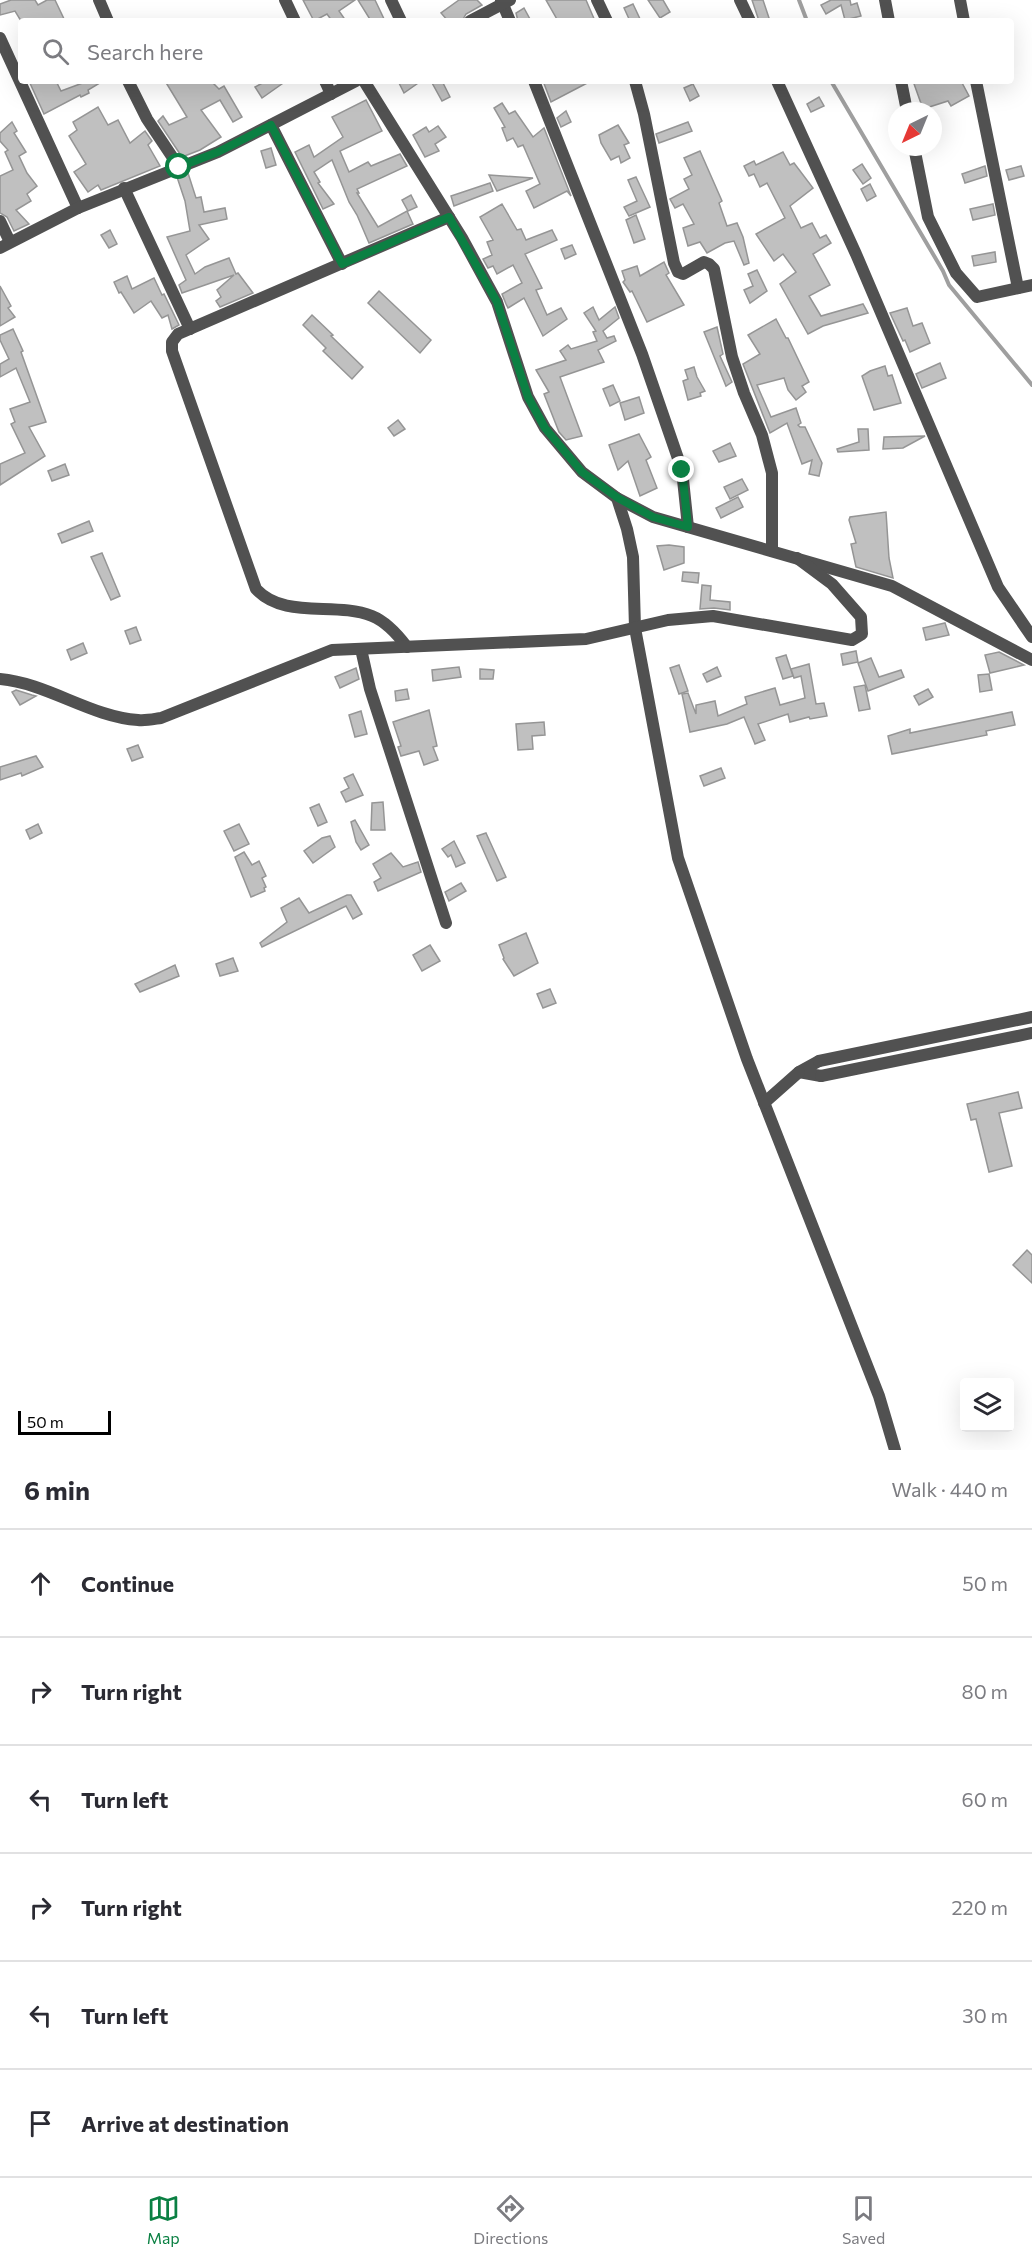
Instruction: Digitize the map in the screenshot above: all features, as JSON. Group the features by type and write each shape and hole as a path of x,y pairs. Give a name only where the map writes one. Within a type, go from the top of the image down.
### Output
{"street":[{"path":"99,0 107,18"},
{"path":"285,0 294,18"},
{"path":"391,0 400,18"},
{"path":"597,0 606,18"},
{"path":"740,0 749,18"},
{"path":"885,0 888,18"},
{"path":"960,0 963,18"},
{"path":"475,18 505,1 509,18"},
{"path":"0,38 18,77"},
{"path":"21,84 78,208"},
{"path":"130,84 147,119 179,167"},
{"path":"326,84 331,94"},
{"path":"0,221 5,245 78,208 218,152 350,84"},
{"path":"366,84 449,217 497,302 528,397 545,428 582,472 618,498 653,517 892,586 1032,660"},
{"path":"535,84 645,364 682,470 688,527"},
{"path":"636,84 674,263 678,272 683,274 704,262 714,269 732,357 762,435 772,473 772,551"},
{"path":"778,84 856,254 998,587 1032,637"},
{"path":"902,84 905,102"},
{"path":"977,84 1018,288"},
{"path":"271,125 342,264"},
{"path":"916,156 928,217 956,273 977,297 1032,285"},
{"path":"124,188 190,329"},
{"path":"407,647 394,631 374,617 356,611 278,605 256,589 172,351 172,342 178,334 449,217"},
{"path":"618,498 633,557 635,628 678,858 747,1059 879,1396 895,1450"},
{"path":"0,679 24,682 117,716 139,720 161,718 332,650 586,639 668,620 713,616 852,640 862,634 861,617 840,592 797,558"},
{"path":"361,649 370,689 446,923"},
{"path":"764,1103 799,1072 819,1061 1032,1017"},
{"path":"799,1072 822,1076 1032,1033"}],"building":[{"path":"11,0 35,0 38,5 47,0 55,0 64,18 19,18 15,11 0,15 0,4"},
{"path":"303,0 355,0 339,11 344,18 330,18 327,14 320,18 312,18"},
{"path":"358,0 375,0 384,18 369,18"},
{"path":"459,0 477,0 482,5 466,14 464,18 445,18 441,13"},
{"path":"546,0 586,0 594,18 556,18"},
{"path":"648,0 663,0 670,12 660,18"},
{"path":"752,0 763,0 769,18 758,18"},
{"path":"831,0 850,0 851,5 857,3 861,16 844,18 841,5 826,14 821,5"},
{"path":"633,4 640,18 629,18 624,8"},
{"path":"524,8 529,18 517,18 516,13"},
{"path":"30,84 58,84 61,91 80,84 98,84 88,90 89,93 81,97 80,95 44,114"},
{"path":"167,84 214,84 219,89 224,86 242,117 233,122 220,100 201,110 221,137 200,150 182,157 158,121 163,116 169,125 187,117"},
{"path":"260,84 282,84 262,98 255,87"},
{"path":"400,84 417,84 404,93"},
{"path":"433,84 444,84 450,97 442,101"},
{"path":"544,84 585,84 551,102"},
{"path":"693,84 699,96 690,101 684,88"},
{"path":"914,84 963,84 969,96 951,106 948,101 920,102"},
{"path":"819,97 824,106 811,112 807,104"},
{"path":"366,100 382,131 340,151 349,172 368,162 371,166 400,154 407,166 357,189 359,193 357,193 378,227 407,211 413,224 369,243 332,160 314,172 320,182 318,183 334,204 323,209 295,152 309,145 314,157 343,137 332,117"},
{"path":"502,103 509,114 515,111 533,137 544,128 571,196 567,191 534,208 526,191 540,184 523,145 518,147 513,138 507,141 502,128 505,127 494,108"},
{"path":"98,107 108,125 118,120 130,143 145,131 152,141 148,145 160,166 101,190 98,185 88,192 74,172 86,164 69,136 77,130 73,122"},
{"path":"566,111 571,122 561,127 557,118"},
{"path":"12,122 17,131 14,133 26,152 19,156 27,173 37,186 27,194 31,201 16,210 29,224 14,231 7,217 0,213 0,176 13,170 5,152 8,150 0,141 0,133"},
{"path":"688,122 692,131 659,143 656,134"},
{"path":"618,125 629,143 624,145 630,158 621,163 619,156 611,160 599,135"},
{"path":"438,126 446,137 435,144 439,151 425,157 413,135 426,127 429,132"},
{"path":"271,148 276,165 266,168 261,151"},
{"path":"700,151 722,201 719,203 727,226 737,223 749,263 744,265 734,241 725,243 707,253 700,242 688,246 683,228 694,224 683,204 675,208 670,199 689,189 684,179 692,175 684,158"},
{"path":"783,152 790,165 794,163 813,188 790,206 801,228 812,223 820,238 826,235 831,243 813,254 830,285 809,296 821,316 863,304 868,313 823,326 808,334 780,284 796,272 783,254 774,261 756,234 785,218 767,183 760,187 754,174 749,176 744,166 754,161 756,165"},
{"path":"862,164 871,178 863,184 853,170"},
{"path":"985,166 987,176 965,183 962,174"},
{"path":"1021,166 1024,176 1009,180 1006,170"},
{"path":"188,173 196,198 201,197 204,212 225,208 227,219 199,225 209,239 186,255 195,274 205,267 229,258 236,274 238,273 253,293 220,307 216,301 221,297 217,290 234,275 182,293 179,285 186,280 167,237 190,231 185,201 177,177"},
{"path":"489,175 533,178 497,191"},
{"path":"636,177 650,207 629,216 624,207 637,201 628,180"},
{"path":"490,183 493,191 454,206 451,196"},
{"path":"870,184 876,196 867,201 861,189"},
{"path":"411,195 417,207 408,211 402,200"},
{"path":"502,204 517,230 521,229 526,240 552,230 557,240 525,254 542,288 536,290 547,315 561,308 567,319 543,336 524,298 508,308 506,304 502,294 522,283 513,265 497,274 493,266 488,268 483,259 492,255 487,242 493,240 480,217"},
{"path":"993,204 995,215 973,220 970,209"},
{"path":"636,215 645,239 634,243 626,220"},
{"path":"110,230 117,244 109,248 101,235"},
{"path":"572,245 576,254 565,259 561,249"},
{"path":"995,252 996,262 974,266 972,256"},
{"path":"664,262 669,273 666,275 684,305 647,322 632,291 630,292 623,282 625,280 622,271 637,266 640,276"},
{"path":"757,270 767,291 750,303 744,290 753,286 748,274"},
{"path":"127,276 132,289 154,278 179,325 172,329 168,315 162,318 151,301 134,313 114,282"},
{"path":"0,286 11,306 8,308 15,317 0,326"},
{"path":"379,291 431,340 420,353 368,303"},
{"path":"593,307 599,320 615,307 619,318 603,331 607,338 614,336 616,341 598,350 604,362 560,377 582,436 566,440 559,432 544,394 549,392 536,370 566,360 560,351 568,345 571,349 597,341 593,332 596,331 584,313"},
{"path":"907,308 913,326 922,323 930,343 910,352 890,313"},
{"path":"312,315 363,367 352,379 323,351 326,348 303,325"},
{"path":"776,319 788,338 809,382 802,386 806,392 796,400 788,390 784,378 757,385 771,417 796,408 801,423 798,425 805,427 822,463 819,476 809,474 812,460 802,464 787,423 770,433 743,364 760,354 748,335"},
{"path":"717,327 723,354 720,356 732,382 726,386 704,332"},
{"path":"13,329 23,351 21,352 46,422 29,427 45,456 0,485 0,464 25,453 11,424 15,422 10,409 30,402 16,368 0,377 0,364 9,359 0,335"},
{"path":"940,363 946,378 922,388 916,374"},
{"path":"885,366 888,376 892,375 901,403 874,410 862,376"},
{"path":"694,367 705,391 700,393 701,396 688,400 683,381 688,379 685,370"},
{"path":"613,385 620,401 610,406 603,389"},
{"path":"639,397 644,413 625,420 620,403"},
{"path":"398,420 405,429 394,436 388,428"},
{"path":"858,429 868,429 869,450 838,452 837,449 859,442"},
{"path":"639,434 651,457 646,460 657,488 640,496 628,461 618,470 609,445"},
{"path":"925,436 903,448 883,449 884,437"},
{"path":"730,443 736,456 719,462 713,451"},
{"path":"65,464 69,475 52,481 48,471"},
{"path":"742,479 748,490 730,499 724,487"},
{"path":"738,497 743,507 721,518 716,508"},
{"path":"886,512 889,558 893,578 856,567 851,544 856,543 850,517"},
{"path":"89,521 93,531 62,543 58,534"},
{"path":"657,546 684,547 684,563 664,570"},
{"path":"102,553 120,596 111,600 91,557"},
{"path":"683,572 699,573 698,583 682,581"},
{"path":"702,585 711,586 710,600 730,602 730,610 700,609"},
{"path":"945,623 949,635 926,640 923,628"},
{"path":"136,627 141,640 130,644 125,631"},
{"path":"83,643 87,653 71,660 67,650"},
{"path":"856,651 858,662 843,665 841,654"},
{"path":"999,652 1024,665 990,673 985,655"},
{"path":"786,655 793,676 783,679 776,658"},
{"path":"871,658 879,677 901,670 904,677 868,691 858,663"},
{"path":"809,664 816,704 824,703 827,716 810,719 809,717 790,722 788,714 758,724 765,740 755,744 744,717 727,724 690,732 682,694 688,693 696,714 696,705 715,701 718,716 747,704 745,697 775,688 780,705 805,698 801,676 794,678 791,669"},
{"path":"679,665 688,691 679,694 670,668"},
{"path":"459,667 461,677 433,681 432,670"},
{"path":"717,667 721,676 707,682 703,674"},
{"path":"356,668 359,679 340,688 335,677"},
{"path":"480,669 494,670 493,679 480,679"},
{"path":"989,674 992,690 980,692 978,675"},
{"path":"865,685 870,709 859,711 854,687"},
{"path":"407,689 409,699 396,701 395,691"},
{"path":"928,689 933,697 919,705 914,696"},
{"path":"16,690 36,696 20,705 12,692"},
{"path":"429,710 437,746 433,747 438,760 424,765 419,751 401,756 398,747 401,746 393,722"},
{"path":"361,711 367,734 355,737 349,715"},
{"path":"1012,712 1015,725 986,731 987,735 892,754 888,736 910,729 910,733"},
{"path":"544,722 545,735 532,736 533,749 518,750 516,724"},
{"path":"138,745 143,757 132,761 127,749"},
{"path":"36,756 43,767 22,776 21,773 0,780 0,767"},
{"path":"721,768 725,778 704,786 700,776"},
{"path":"353,774 363,795 346,802 341,792 349,788 344,778"},
{"path":"383,802 385,830 371,830 372,803"},
{"path":"319,804 327,822 318,826 310,808"},
{"path":"355,820 369,845 361,850 356,842 351,822"},
{"path":"38,824 42,833 30,839 26,830"},
{"path":"239,824 249,844 234,851 224,831"},
{"path":"486,833 506,877 497,881 477,836"},
{"path":"330,836 335,847 313,863 304,851 322,838"},
{"path":"454,841 465,863 456,867 451,855 448,857 442,849"},
{"path":"244,852 252,865 259,861 266,876 262,878 266,887 265,891 251,897 235,857"},
{"path":"391,853 403,867 418,862 421,872 378,891 374,882 381,878 373,864"},
{"path":"461,883 466,891 449,901 445,892"},
{"path":"351,895 362,914 353,919 346,906 262,947 260,943 287,922 281,908 299,898 309,913"},
{"path":"526,933 538,963 514,976 503,959 499,945"},
{"path":"430,945 440,961 422,971 413,955"},
{"path":"233,958 238,971 220,976 216,964"},
{"path":"175,965 179,976 140,992 135,984"},
{"path":"550,989 556,1003 543,1008 537,994"},
{"path":"1018,1092 1022,1108 999,1113 1012,1166 989,1172 976,1119 971,1120 967,1104"},
{"path":"1027,1250 1032,1255 1032,1283 1013,1265"}],"waterway":[{"path":"799,0 806,18"},
{"path":"833,84 943,271 949,285 1032,385"}],"route":[{"path":"179,167 218,152 271,125 342,264 449,217 497,302 528,397 545,428 582,472 618,498 653,517 688,527 682,470"}]}
